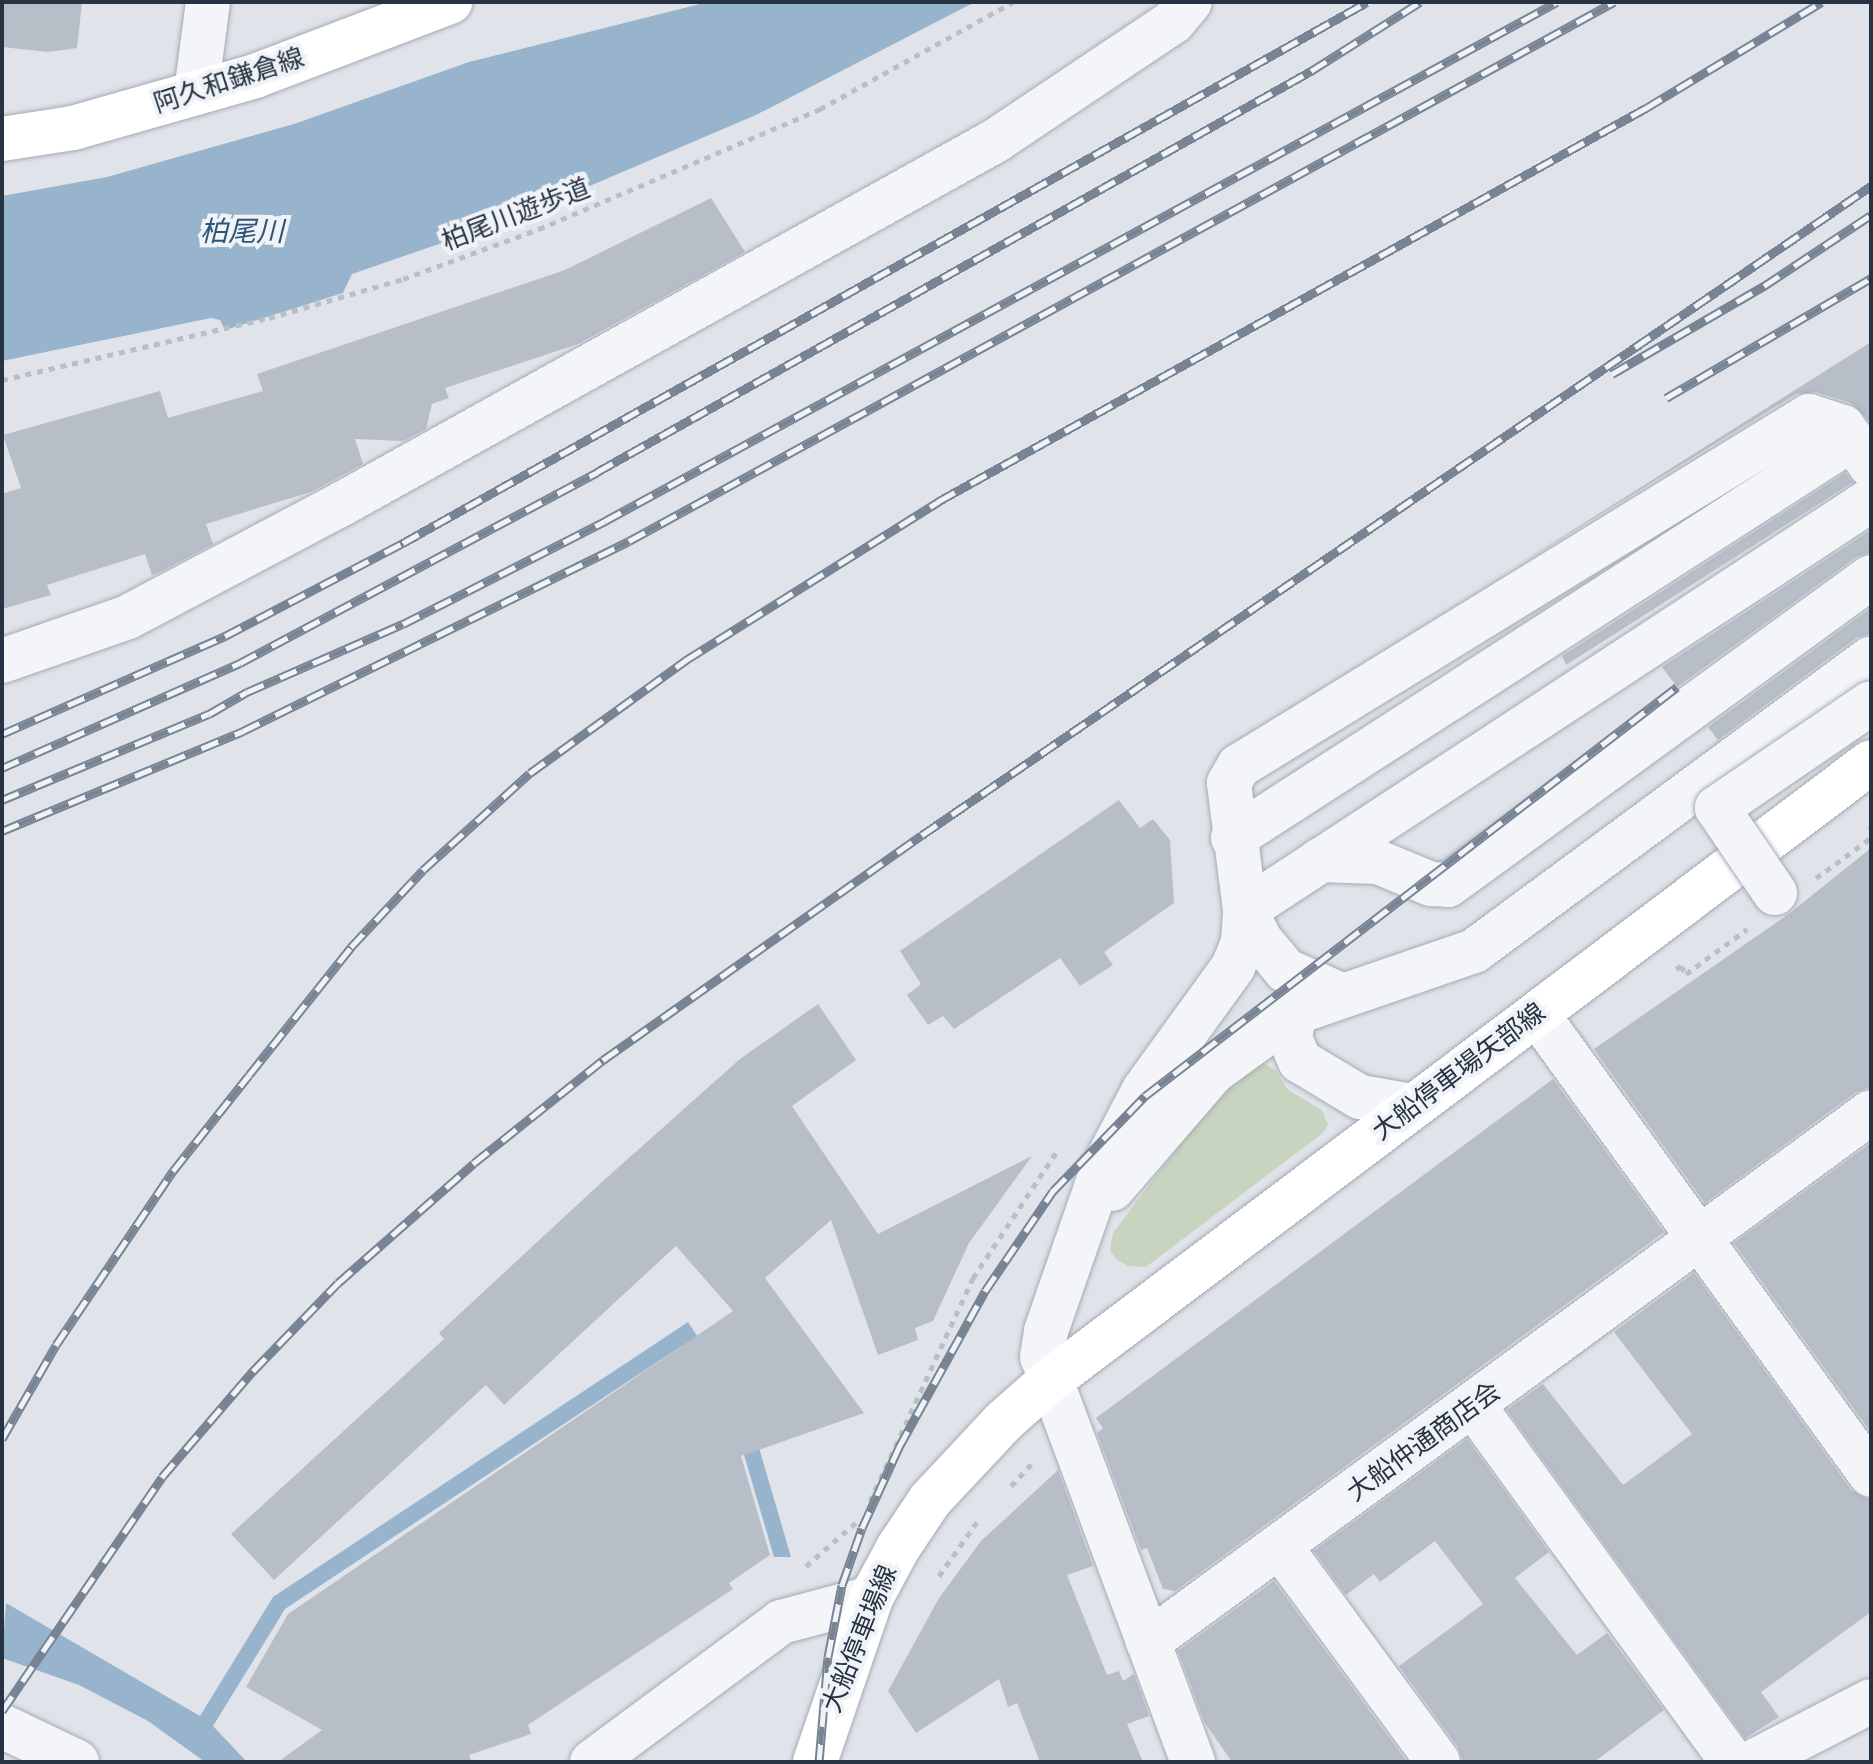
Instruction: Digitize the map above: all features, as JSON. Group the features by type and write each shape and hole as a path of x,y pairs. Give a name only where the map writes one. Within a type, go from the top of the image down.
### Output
{"main road":[{"name":"阿久和鎌倉線","path":"2,139 73,128 255,76 450,2"},
{"name":"大船停車場矢部線","path":"1048,1382 1871,762"},
{"name":"大船停車場線","path":"815,1762 871,1598 930,1500 966,1457 1048,1382"}],"street":[{"path":"196,93 208,2"},
{"path":"2,661 128,617 338,506 426,452 995,141 1173,22 1190,2"},
{"path":"1193,1762 1069,1429 1048,1382 1042,1357 1046,1331 1085,1227 1102,1170 1144,1090 1233,967 1243,942 1245,910 1233,838 1862,452"},
{"path":"1245,910 1871,500"},
{"path":"1320,860 1378,862 1431,884 1448,885 1871,577"},
{"path":"1085,1227 1213,1072 1294,1013 1339,994 1394,981 1474,951 1871,658"},
{"path":"1782,898 1717,808 1871,703"},
{"path":"1245,910 1285,970 1339,994"},
{"path":"1294,1013 1290,1038 1308,1068 1360,1097 1412,1106"},
{"path":"1537,1014 1871,1475"},
{"name":"大船仲通商店会","path":"1148,1642 1281,1548 1871,1112"},
{"path":"1473,1405 1732,1762"},
{"path":"1281,1548 1438,1762"},
{"path":"592,1762 781,1622 871,1598"},
{"path":"1753,1762 1871,1701"},
{"path":"2,1726 77,1762"}],"path":[{"name":"柏尾川遊歩道","path":"2,380 269,318 403,279 539,229 820,109 1013,2"},
{"path":"1668,976 1681,966 1686,974 1782,898 1871,838"},
{"path":"1006,1491 1069,1429"},
{"path":"933,1585 986,1512"}],"green space":[{"path":"1262,1062 1276,1071 1288,1090 1322,1110 1328,1125 1323,1133 1146,1267 1128,1266 1116,1259 1110,1250 1113,1233 1221,1090"}],"water":[{"name":"柏尾川","path":"708,2 975,2 756,115 517,217 352,274 343,293 225,330 220,320 211,318 2,361 2,196 107,177 294,124 469,62"},
{"path":"688,1322 750,1417 791,1557 774,1557 735,1424 683,1345 285,1609 213,1726 247,1762 205,1762 148,1721 79,1685 2,1658 6,1603 200,1716 273,1597"}],"building":[{"path":"2,2 82,2 77,48 48,52 2,47"},
{"path":"711,198 745,252 578,344 445,388 449,398 432,404 426,429 403,441 355,439 363,464 311,492 206,524 213,544 158,573 152,575 145,554 47,585 51,595 2,609 2,494 21,488 3,435 160,391 168,418 263,391 257,374 565,270"},
{"path":"1871,342 1871,423 1851,403 1816,392 1796,394 1521,563"},
{"path":"1845,473 1853,482 1566,665 1562,656"},
{"path":"1871,530 1871,552 1856,557 1677,687 1662,667"},
{"path":"1871,608 1871,633 1856,638 1718,740 1708,727"},
{"path":"1119,800 1140,828 1153,819 1170,840 1174,903 1104,952 1113,965 1080,986 1060,958 954,1029 943,1016 928,1025 907,995 921,984 900,951"},
{"path":"1871,848 1871,1087 1856,1092 1705,1203 1594,1049 1790,913"},
{"path":"818,1004 856,1060 792,1106 878,1234 1032,1156 969,1243 933,1321 915,1328 918,1340 878,1355 831,1220 765,1278 864,1413 741,1456 770,1555 729,1583 733,1589 528,1725 531,1734 469,1755 472,1762 278,1762 322,1730 246,1687 288,1614 733,1311 676,1246 504,1405 486,1385 274,1580 231,1534 444,1339 439,1333 603,1181 740,1059"},
{"path":"1553,1079 1664,1232 1175,1591 1163,1589 1147,1548 1141,1550 1097,1433 1103,1428 1096,1418"},
{"path":"1871,1143 1871,1432 1734,1243"},
{"path":"1694,1273 1851,1490 1871,1500 1871,1612 1761,1692 1779,1717 1745,1738 1507,1410 1543,1384 1623,1485 1692,1434 1614,1332"},
{"path":"1467,1439 1549,1552 1515,1578 1577,1655 1607,1633 1664,1710 1594,1762 1463,1762 1458,1747 1399,1666 1483,1604 1435,1541 1380,1582 1374,1574 1346,1595 1314,1551"},
{"path":"1058,1470 1093,1566 1067,1575 1107,1675 1119,1671 1123,1681 1134,1674 1149,1716 1127,1724 1143,1762 1040,1762 1017,1703 1008,1707 999,1679 916,1733 888,1691 939,1598 981,1541"},
{"path":"1274,1581 1407,1762 1232,1762 1205,1723 1178,1651"}],"railway":[{"path":"2,734 225,636 403,543 1367,2"},
{"path":"2,768 240,663 597,472 1311,71 1420,2"},
{"path":"2,800 209,714 247,692 403,624 605,521 1557,2"},
{"path":"2,831 243,731 629,541 1614,2"},
{"path":"2,1439 56,1345 173,1171 249,1075 351,947 423,870 530,773 686,660 939,501 1646,108 1822,2"},
{"path":"2,1711 162,1477 253,1371 338,1283 474,1163 603,1060 922,835 1871,186"},
{"path":"1612,374 1764,286 1871,215"},
{"path":"1666,398 1871,278"},
{"path":"819,1762 828,1657 842,1585 862,1528 899,1447 985,1291 1053,1191 1145,1096 1677,687"}]}
